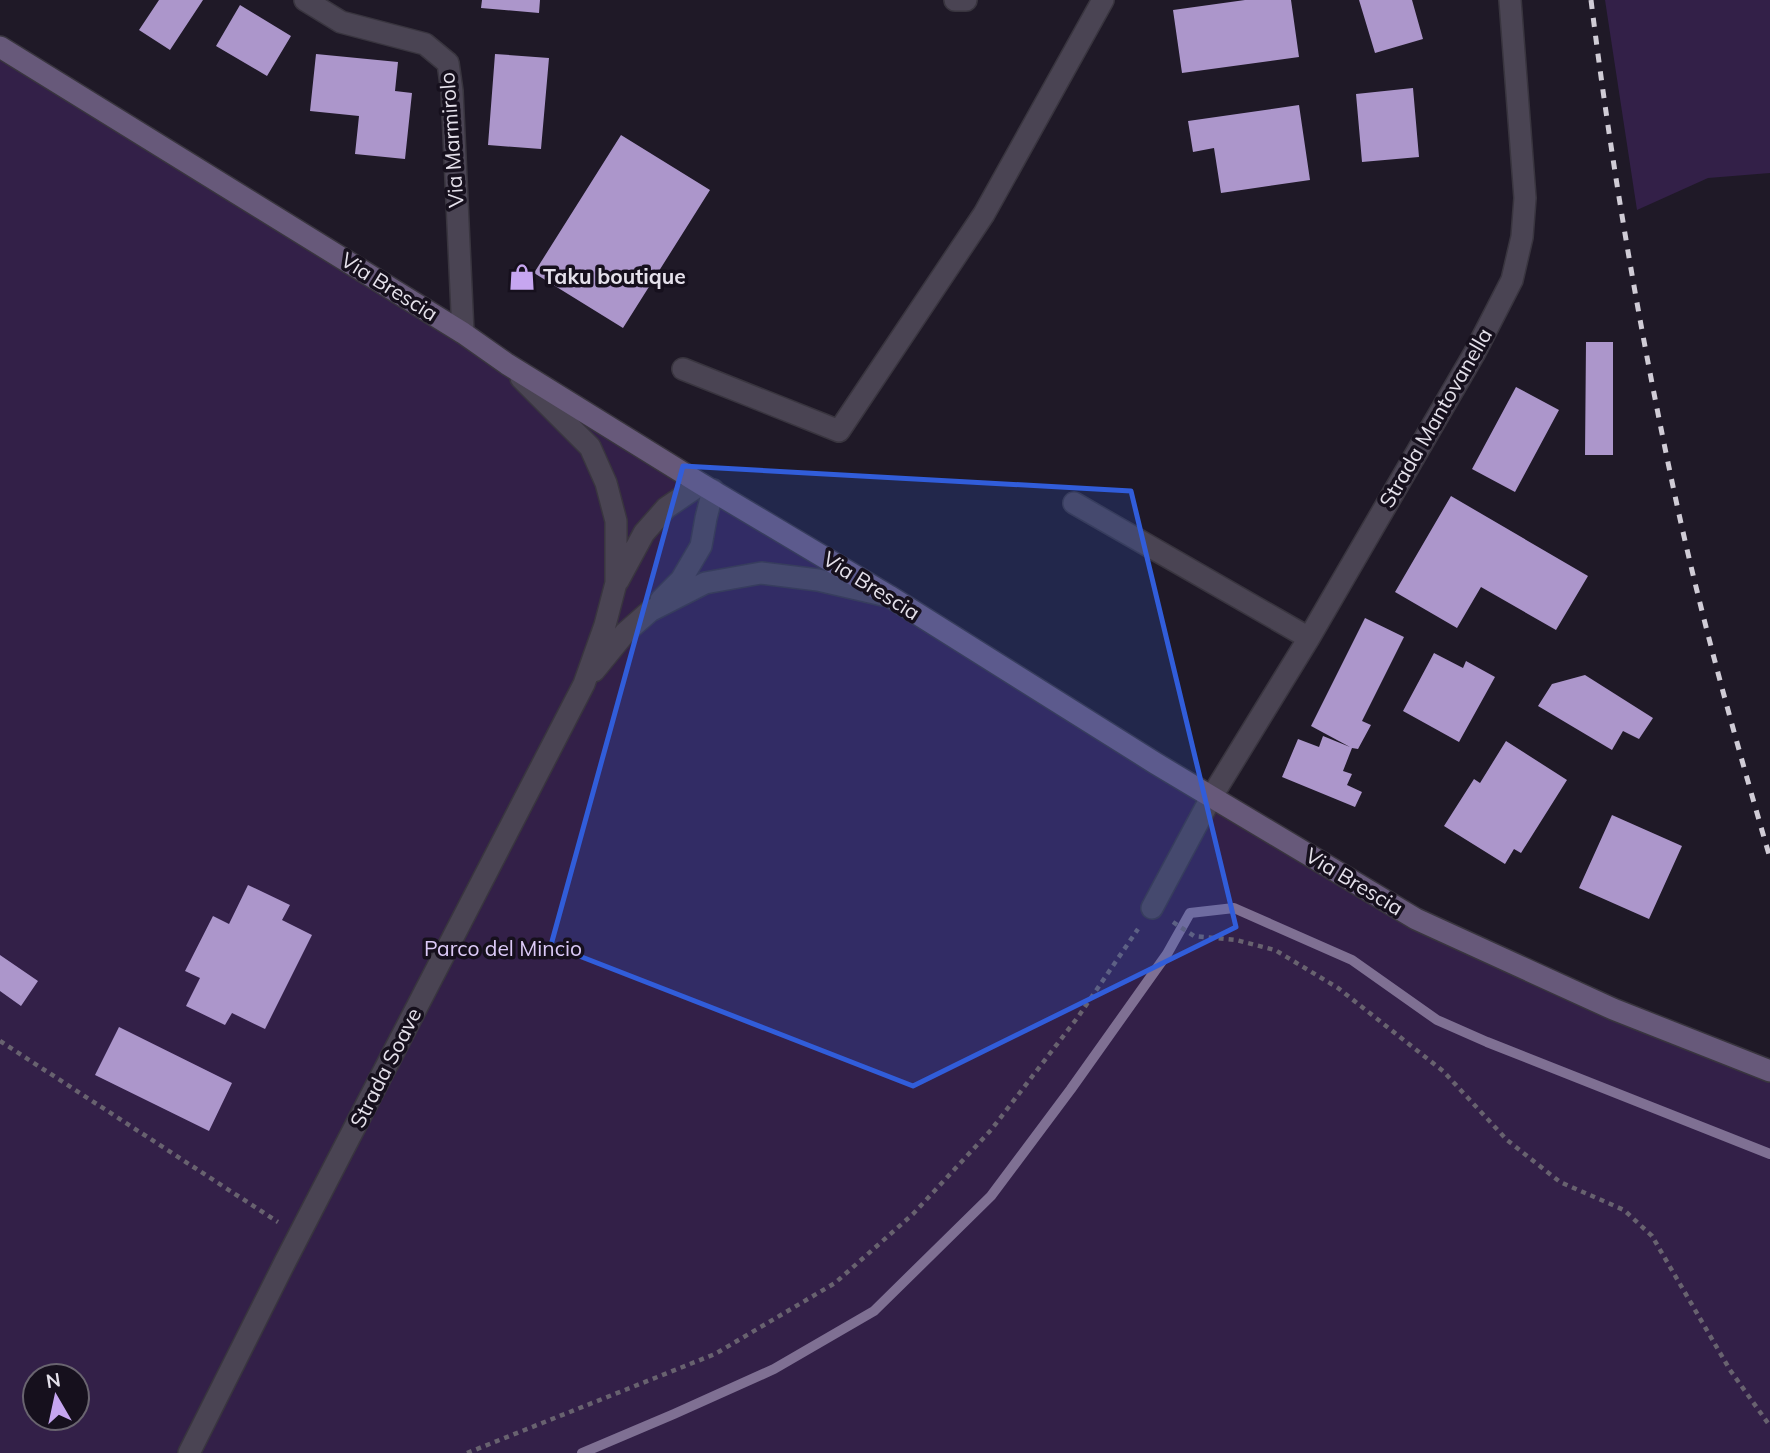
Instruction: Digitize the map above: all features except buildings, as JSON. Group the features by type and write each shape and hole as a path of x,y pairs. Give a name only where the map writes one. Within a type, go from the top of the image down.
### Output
{"main road":[{"name":"Via Brescia","path":"0,47 463,332 507,364 889,596 1155,763 1416,919 1613,1009 1770,1071"}],"street":[{"name":"Via Marmirolo","path":"304,0 341,23 425,44 448,63 452,91 463,332"},
{"path":"955,0 966,0"},
{"path":"683,369 839,431 984,214 1103,0"},
{"name":"Strada Mantovanella","path":"1152,908 1212,796 1309,638 1474,354 1512,280 1522,237 1525,198 1510,0"},
{"path":"507,364 590,447 606,483 617,521 617,583"},
{"path":"707,487 706,518 701,546 681,580 625,633 584,684 606,625 617,583 644,533 666,508 707,487"},
{"path":"1074,503 1309,638"},
{"path":"650,611 705,583 761,573 818,580 889,596"},
{"name":"Strada Soave","path":"189,1453 584,684"}],"path":[{"path":"467,1453 715,1354 835,1283 913,1214 990,1130 1078,1017 1152,908"},
{"path":"1194,936 1236,940 1275,950 1338,988 1443,1071 1507,1139 1560,1182 1624,1210 1652,1236 1731,1370 1770,1426"},
{"path":"0,1041 299,1236"}],"highlighted area":[{"path":"683,466 1131,491 1236,927 913,1086 551,945"}],"green space":[{"path":"1605,0 1770,0 1770,173 1708,178 1637,210"},
{"name":"Parco del Mincio","path":"0,48 1339,873 1770,1069 1770,1453 0,1453"}],"waterway":[{"path":"582,1453 774,1369 874,1311 991,1196 1167,954 1190,913 1234,908 1352,960 1437,1020 1770,1154"}],"railway":[{"path":"1591,0 1618,190 1664,442 1709,638 1770,858"}],"place":[{"name":"Taku boutique","path":"522,277"}]}
